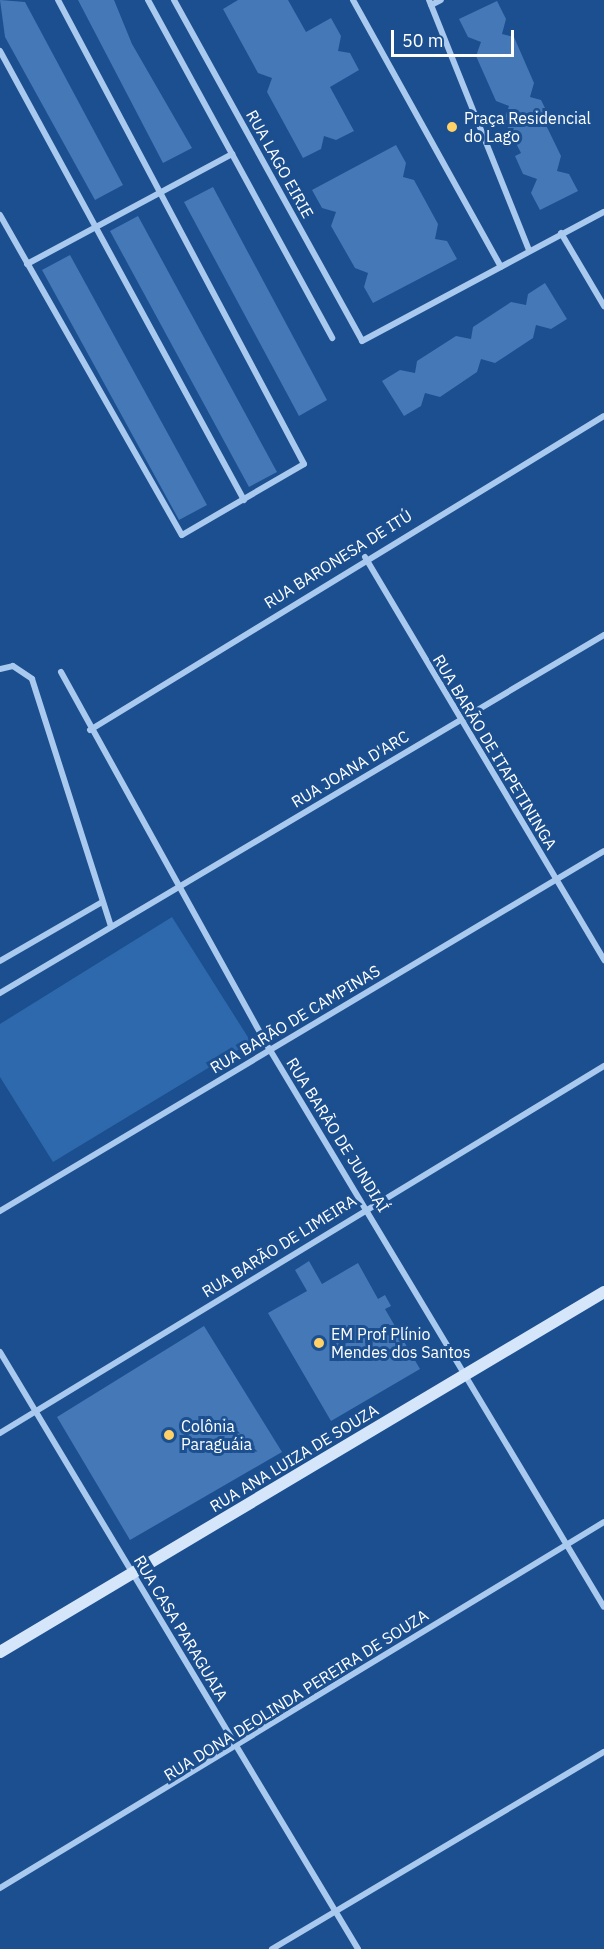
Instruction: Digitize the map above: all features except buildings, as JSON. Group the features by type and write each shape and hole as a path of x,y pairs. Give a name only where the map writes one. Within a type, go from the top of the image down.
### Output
{"street":[{"path":"0,215 182,535 303,464 58,0"},
{"path":"148,0 332,338"},
{"name":"RUA LAGO EIRIE","path":"174,0 362,341 501,267"},
{"path":"353,0 501,267 529,250 604,212"},
{"path":"441,0 430,3 529,250"},
{"path":"0,51 244,500"},
{"path":"27,264 232,154"},
{"path":"561,233 604,306"},
{"name":"RUA BARONESA DE ITÚ","path":"90,730 365,557 604,416"},
{"name":"RUA BARÃO DE ITAPETININGA","path":"365,557 459,721 604,960"},
{"name":"RUA JOANA D'ARC","path":"0,993 604,635"},
{"path":"0,669 13,666 32,679 111,927"},
{"name":"RUA BARÃO DE JUNDIAÍ","path":"61,672 90,730 177,888 270,1050 368,1207 464,1375 604,1606"},
{"name":"RUA BARÃO DE CAMPINAS","path":"0,1211 604,850"},
{"path":"0,962 102,902"},
{"name":"RUA BARÃO DE LIMEIRA","path":"0,1433 368,1207 604,1066"},
{"name":"RUA ANA LUIZA DE SOUZA","path":"0,1652 604,1292"},
{"name":"RUA CASA PARAGUAIA","path":"0,1352 358,1949"},
{"name":"RUA DONA DEOLINDA PEREIRA DE SOUZA","path":"0,1888 238,1748 604,1521"},
{"path":"272,1949 604,1752"}],"shaded area":[{"path":"172,917 251,1042 53,1162 0,1077 0,1024"}],"place":[{"name":"Praça Residencial do Lago","path":"452,127"},
{"name":"EM Prof Plínio Mendes dos Santos","path":"319,1343"},
{"name":"Colônia Paraguáia","path":"169,1435"}]}
